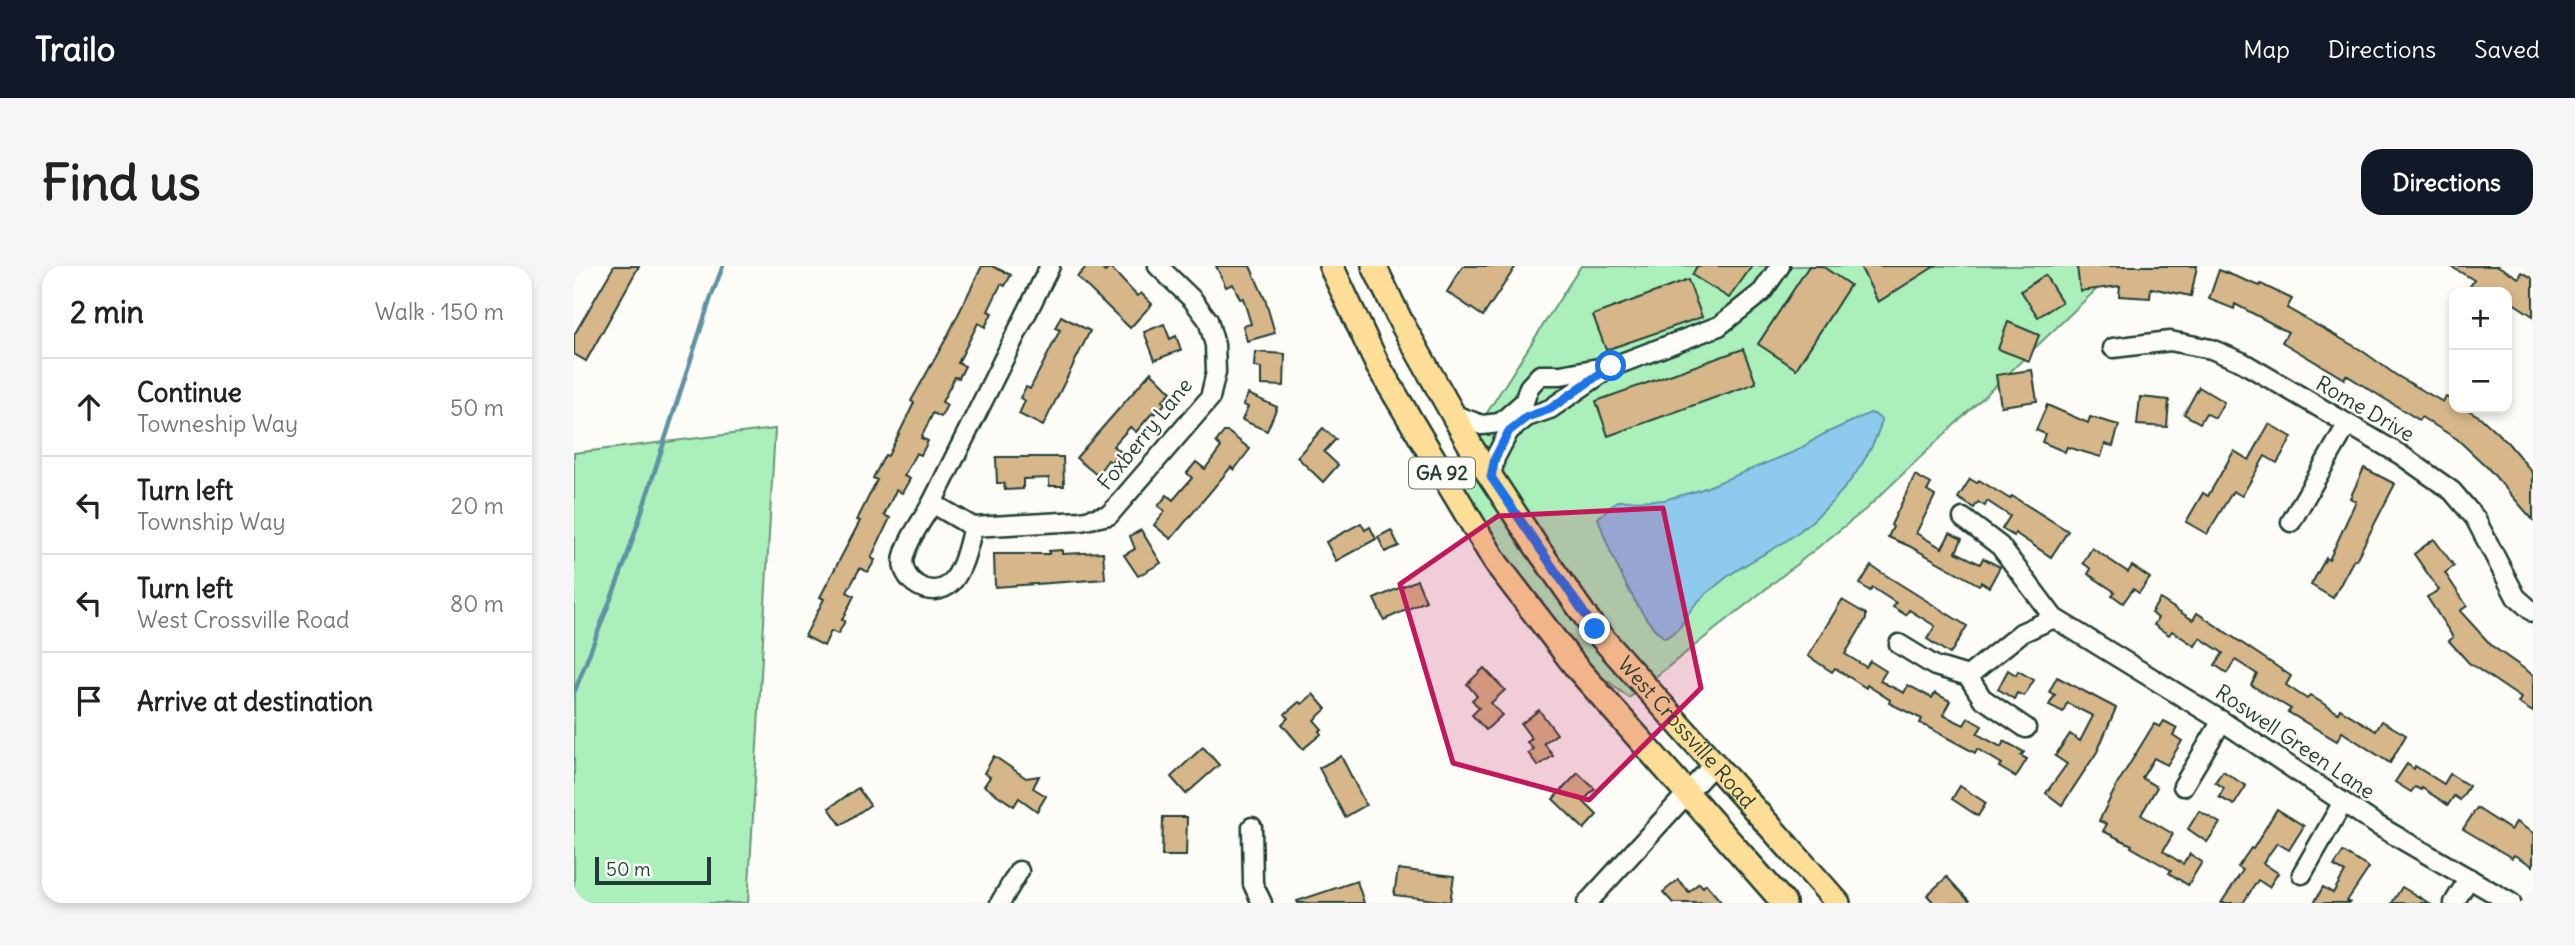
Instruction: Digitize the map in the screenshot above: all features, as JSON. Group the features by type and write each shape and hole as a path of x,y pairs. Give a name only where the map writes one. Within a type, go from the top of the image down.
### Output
{"main road":[{"name":"West Crossville Road","path":"1331,266 1378,366 1496,563 1576,667 1784,903"},
{"name":"West Crossville Road","path":"1374,266 1401,322 1452,414 1491,477 1595,629 1838,903"}],"street":[{"path":"932,503 973,527 961,566 951,583 938,590 927,589 911,582 904,569 904,558 910,541 932,503 1050,266"},
{"name":"Foxberry Lane","path":"973,527 1081,522 1109,515 1210,398 1216,372 1216,345 1208,320 1193,300 1158,266"},
{"path":"1491,477 1505,427 1524,402 1529,387 1540,375 1561,375 1611,366 1718,326 1762,292 1780,266"},
{"name":"Rome Drive","path":"2113,348 2170,341 2211,349 2242,362 2401,455 2452,491 2475,518 2516,597 2533,611"},
{"path":"1452,414 1482,425 1505,427 1550,409 1611,366"},
{"path":"2291,522 2347,425"},
{"path":"1963,518 2000,546 2054,618 2021,633 1968,676"},
{"name":"Roswell Green Lane","path":"2054,618 2146,672 2377,825 2511,903"},
{"path":"1899,644 1935,666 1968,676 1982,698 2026,728"},
{"path":"2183,786 2222,721"},
{"path":"1587,903 1714,764"},
{"path":"2302,874 2343,802"},
{"path":"1252,827 1253,884 1262,903"},
{"path":"1000,903 1020,871"},
{"path":"2454,903 2469,878"}],"highlighted area":[{"path":"1663,508 1701,688 1589,800 1453,763 1400,584 1498,516"}],"green space":[{"path":"1581,266 2121,266 1866,509 1629,698 1516,609 1440,486"},
{"path":"775,429 748,903 574,903 574,453"}],"water":[{"path":"1870,413 1882,420 1876,438 1856,472 1831,503 1786,541 1737,570 1711,590 1696,603 1671,635 1665,638 1655,629 1635,601 1598,518 1617,501 1664,500 1700,490 1796,451 1822,435"}],"building":[{"path":"614,266 639,266 586,361 574,354 574,335"},
{"path":"982,266 992,266 1011,275 1005,286 1001,284 988,311 992,313 985,327 978,323 958,363 965,366 959,378 955,377 942,402 947,405 941,417 933,413 921,438 928,441 921,455 916,453 904,476 910,479 902,493 896,490 884,515 890,518 871,558 875,560 868,572 860,568 847,592 854,596 842,620 845,621 838,634 831,631 824,646 805,636 824,599 820,597 860,521 857,520 877,480 873,478 885,455 888,456 914,403 911,401"},
{"path":"1087,266 1099,266 1105,272 1110,267 1137,296 1141,293 1152,304 1130,328 1077,277"},
{"path":"1216,266 1250,266 1265,299 1275,333 1247,341 1243,326 1251,324 1243,298 1240,299 1233,284 1226,287"},
{"path":"1463,266 1516,266 1483,316 1447,292"},
{"path":"1697,266 1752,266 1729,298 1692,275"},
{"path":"1809,266 1822,266 1850,285 1796,369 1758,344"},
{"path":"1860,266 1935,266 1878,302"},
{"path":"2077,266 2197,266 2191,296 2151,288 2150,298 2119,296 2120,286 2080,291"},
{"path":"2450,266 2498,266 2519,278 2522,272 2533,278 2533,316 2512,302 2512,287 2470,287 2474,280"},
{"path":"2219,270 2260,286 2261,284 2292,299 2287,308 2361,350 2396,375 2443,402 2446,397 2449,398 2449,413 2473,413 2480,417 2508,443 2533,473 2533,520 2487,467 2457,439 2421,417 2419,420 2346,375 2344,379 2282,342 2288,332 2235,304 2234,309 2209,299"},
{"path":"2045,275 2062,302 2038,317 2021,291"},
{"path":"1688,280 1702,317 1606,350 1593,315"},
{"path":"1061,316 1090,331 1043,426 1019,414 1025,401 1020,398 1026,387 1030,389 1060,330 1055,328"},
{"path":"2008,322 2039,335 2029,361 1998,349"},
{"path":"1164,324 1170,339 1176,336 1181,350 1155,360 1144,332"},
{"path":"1743,349 1756,383 1608,436 1596,401"},
{"path":"1255,352 1285,354 1284,386 1261,385 1261,368 1254,367"},
{"path":"2032,370 2037,401 2001,406 1996,375"},
{"path":"1151,372 1171,392 1162,401 1165,404 1155,414 1153,412 1136,432 1130,427 1113,446 1120,451 1111,462 1108,460 1097,475 1076,458"},
{"path":"2199,387 2224,402 2215,418 2206,413 2200,423 2184,414"},
{"path":"1248,394 1277,407 1267,431 1242,420 1248,407 1243,405"},
{"path":"2140,397 2169,400 2167,427 2137,425"},
{"path":"2047,405 2088,423 2090,417 2119,425 2113,446 2105,444 2101,457 2067,447 2065,452 2042,442 2045,434 2036,430"},
{"path":"2269,424 2292,437 2277,463 2265,456 2242,496 2233,491 2207,534 2186,522 2203,493 2208,496 2234,451 2249,460"},
{"path":"1323,428 1336,439 1324,452 1338,465 1323,482 1297,457"},
{"path":"1224,432 1228,432 1250,449 1234,470 1231,467 1171,539 1154,525 1165,511 1158,506 1167,495 1173,500 1192,478 1187,473 1196,462 1205,469 1221,447 1216,442"},
{"path":"996,457 1063,457 1064,486 1049,486 1049,478 1023,479 1023,489 1005,490 1004,483 997,483"},
{"path":"2364,468 2395,484 2333,598 2311,585 2326,558 2329,560 2356,501 2350,498"},
{"path":"1915,475 1931,484 1927,491 1935,496 1916,533 1942,548 1950,533 1962,539 1956,552 1980,564 1983,558 2000,567 1989,587 1981,582 1979,585 1888,537"},
{"path":"1970,479 1977,483 1979,480 2010,499 2012,496 2068,531 2051,557 2015,533 2014,536 2002,529 2010,516 1987,501 1985,506 1978,502 1974,508 1958,498"},
{"path":"1361,523 1365,530 1370,527 1376,539 1336,561 1326,542"},
{"path":"1141,530 1161,563 1138,576 1124,555 1135,549 1130,536"},
{"path":"1391,530 1399,546 1385,552 1378,537"},
{"path":"2434,539 2454,566 2445,573 2467,606 2460,611 2492,646 2533,675 2533,712 2518,703 2521,698 2469,663 2449,641 2453,637 2427,597 2439,590 2414,554"},
{"path":"2092,548 2128,572 2132,566 2150,578 2139,593 2133,589 2123,603 2112,595 2115,592 2088,574 2091,569 2083,563"},
{"path":"1062,550 1062,554 1103,552 1105,579 995,587 994,554 1049,554 1049,551"},
{"path":"1871,566 1967,626 1950,654 1927,639 1935,626 1909,610 1906,615 1893,607 1896,603 1873,588 1870,591 1860,584"},
{"path":"1417,580 1426,601 1384,620 1374,599"},
{"path":"2160,599 2193,620 2197,613 2291,676 2286,685 2307,699 2310,695 2338,713 2340,709 2376,731 2382,721 2406,735 2390,763 2342,732 2337,741 2288,712 2291,709 2251,685 2257,674 2235,660 2227,673 2215,665 2223,653 2200,638 2195,646 2172,631 2169,635 2154,625 2158,618 2151,613"},
{"path":"1842,600 1866,614 1866,619 1845,654 1866,667 1870,661 1886,671 1880,681 1904,693 1908,685 1932,698 1935,693 1950,701 1943,715 1964,725 1968,718 1982,726 1977,734 2001,747 2004,741 2024,752 2021,756 2027,759 2016,777 1999,767 2002,764 1977,749 1975,753 1920,723 1922,719 1889,703 1890,700 1867,685 1866,688 1835,668 1832,672 1808,656"},
{"path":"1484,668 1505,690 1491,703 1502,715 1486,730 1472,715 1479,708 1472,700 1477,696 1467,684"},
{"path":"2008,670 2016,675 2018,671 2034,680 2024,696 2017,693 2014,699 1998,689"},
{"path":"2057,677 2116,708 2097,752 2062,805 2046,793 2067,764 2055,756 2070,734 2080,741 2093,716 2067,703 2063,712 2049,705 2055,695 2049,692"},
{"path":"1313,694 1326,709 1314,720 1322,729 1319,731 1321,734 1303,749 1282,724 1288,718 1285,714"},
{"path":"1539,710 1557,734 1544,743 1553,756 1538,766 1528,753 1533,749 1527,742 1532,739 1521,724"},
{"path":"2164,721 2177,728 2173,735 2182,741 2167,765 2154,758 2142,778 2157,787 2141,815 2173,834 2163,851 2183,864 2190,854 2202,862 2188,885 2169,873 2171,870 2131,847 2132,845 2103,831 2107,824 2099,821 2118,783 2154,724 2160,727"},
{"path":"1203,747 1219,765 1186,794 1171,777"},
{"path":"994,756 1026,778 1039,776 1033,788 1046,796 1037,811 1019,798 1014,806 984,786 990,777 984,773"},
{"path":"1341,756 1366,805 1345,817 1319,768"},
{"path":"2407,764 2444,784 2450,774 2469,786 2460,800 2454,796 2448,805 2422,788 2421,790 2415,787 2411,792 2395,782"},
{"path":"2223,771 2246,786 2234,805 2219,797 2224,788 2215,782"},
{"path":"1578,773 1595,789 1583,801 1597,815 1584,829 1553,799"},
{"path":"1960,786 1986,803 1978,816 1952,799"},
{"path":"858,788 870,805 841,825 829,808"},
{"path":"2477,808 2511,830 2516,822 2533,833 2533,866 2514,855 2512,858 2463,829"},
{"path":"2277,809 2304,826 2289,850 2277,843 2263,863 2278,873 2269,887 2258,880 2243,903 2221,903 2243,870 2238,867 2251,848 2253,849"},
{"path":"2199,811 2220,823 2207,842 2188,829"},
{"path":"1163,817 1187,817 1186,856 1162,856"},
{"path":"2343,852 2369,868 2347,901 2351,903 2314,903 2323,887 2333,893 2345,872 2334,866"},
{"path":"1398,869 1454,876 1450,902 1394,895"},
{"path":"1947,877 1971,903 1934,903 1927,895"},
{"path":"1678,880 1689,892 1699,883 1703,887 1706,884 1722,903 1673,903 1663,892"},
{"path":"1357,881 1364,903 1297,901"},
{"path":"2402,887 2429,903 2392,903"}],"waterway":[{"path":"574,693 626,560 723,266"}],"route":[{"path":"1595,629 1536,547 1491,477 1495,458 1509,431 1527,417 1550,409 1611,366"}]}
